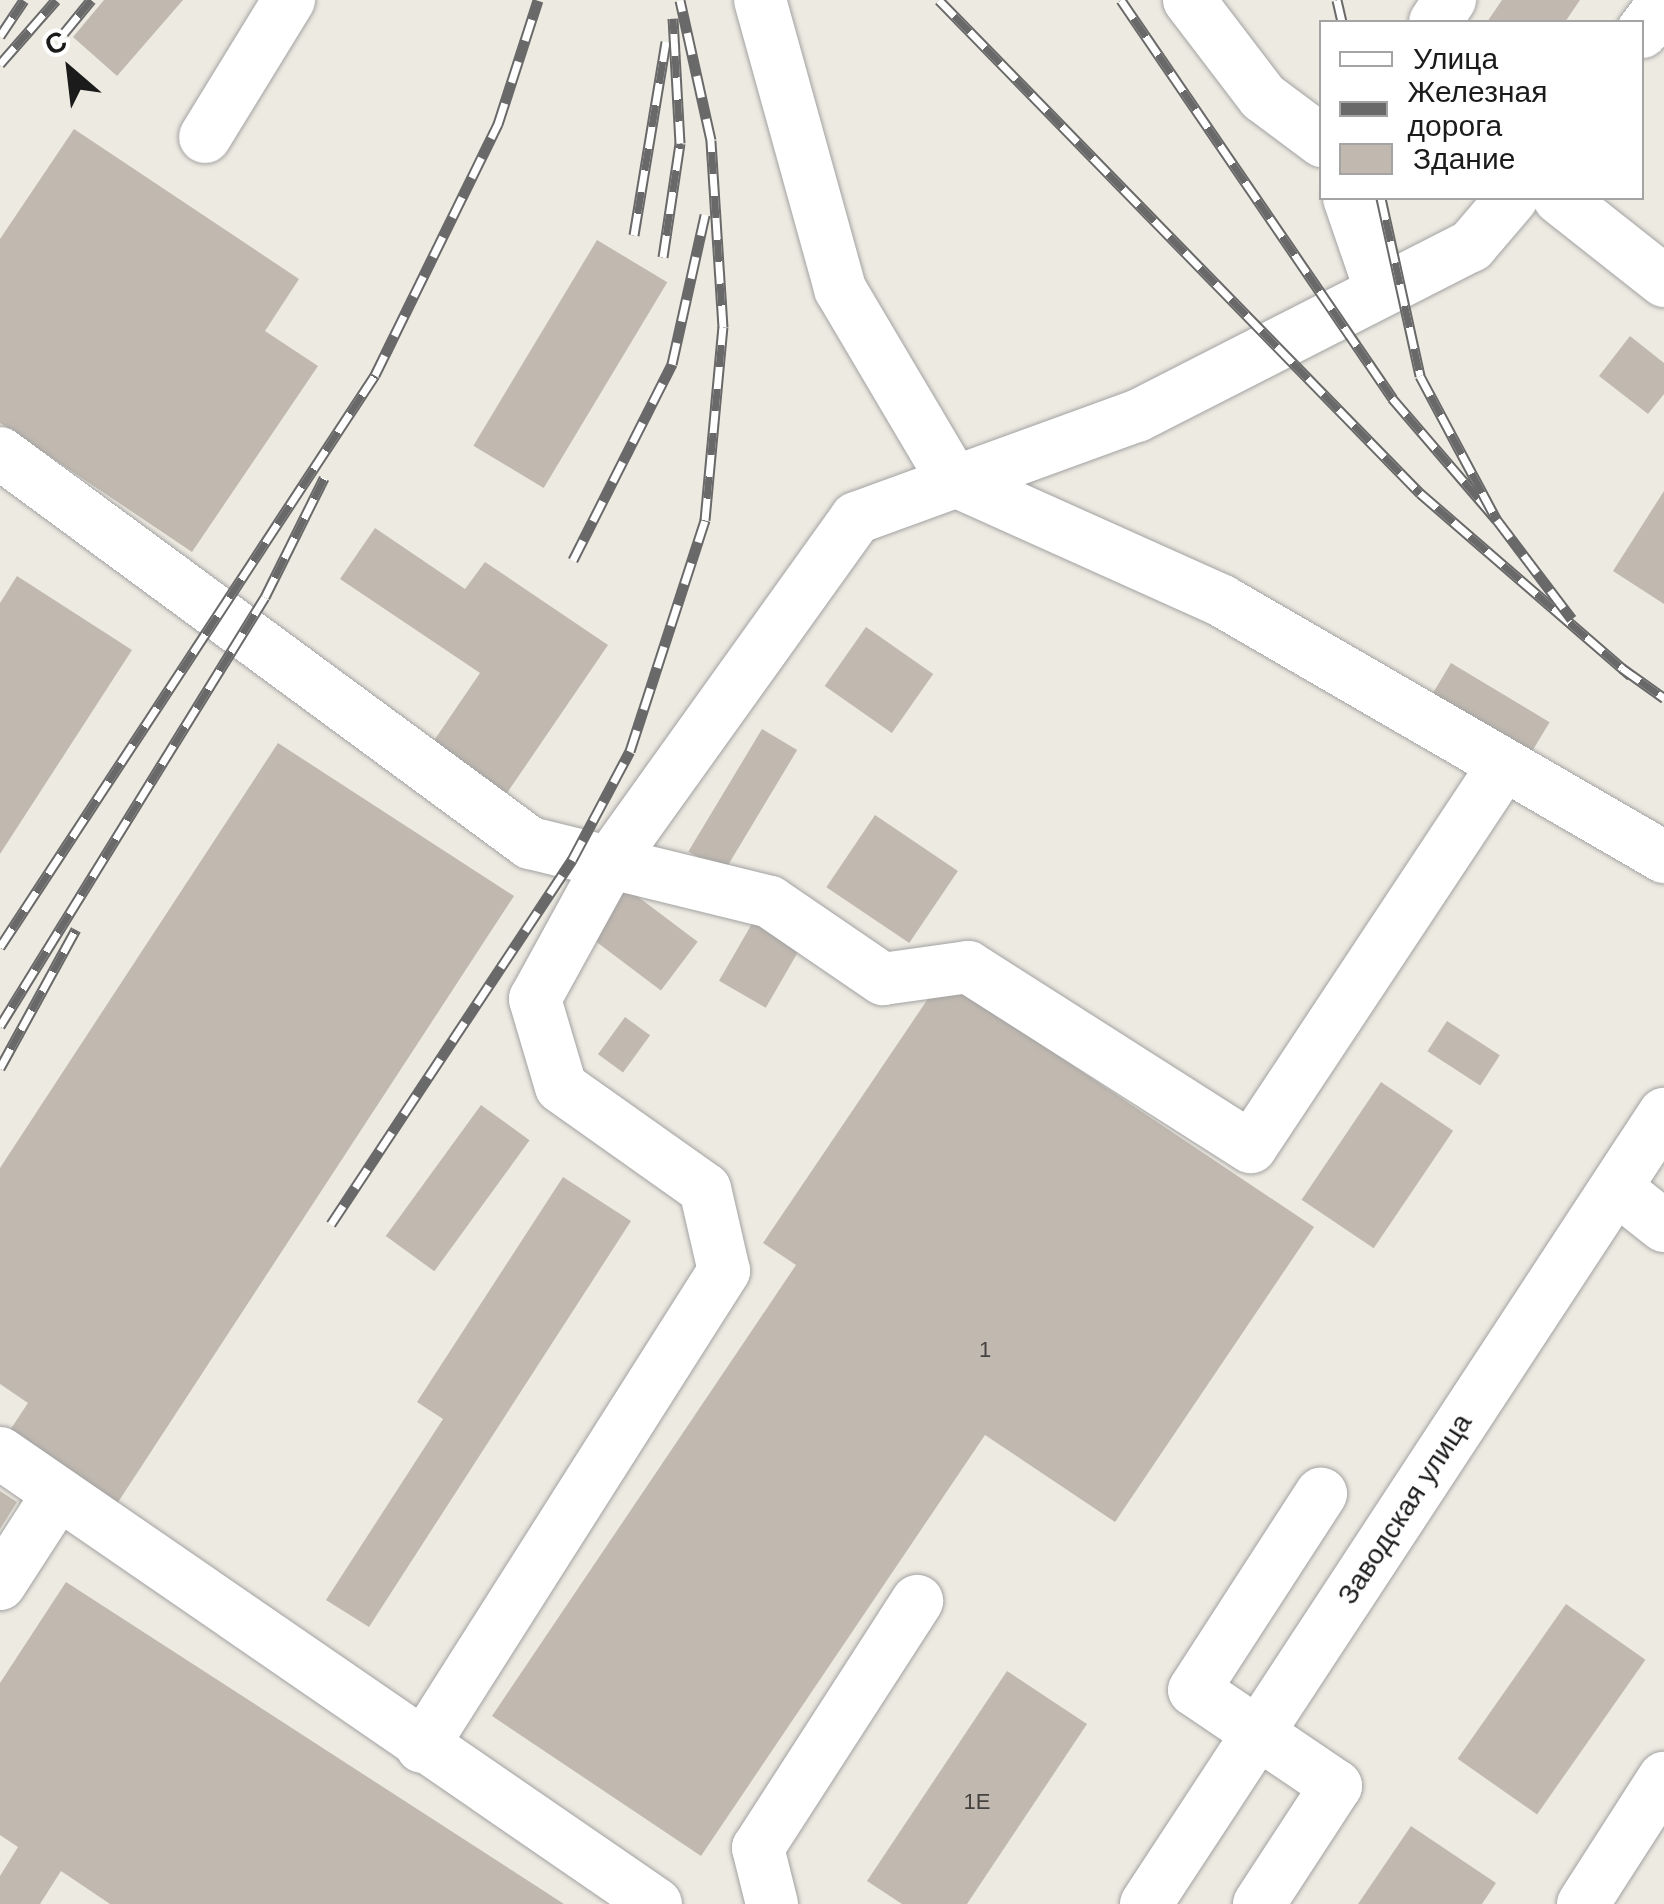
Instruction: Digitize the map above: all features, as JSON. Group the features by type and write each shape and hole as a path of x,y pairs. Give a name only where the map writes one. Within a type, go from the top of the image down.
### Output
{"street":[{"path":"205,137 289,0"},
{"path":"760,0 840,289 952,480 1222,601 1664,858"},
{"path":"1190,0 1263,96 1319,139"},
{"path":"1644,29 1664,2"},
{"path":"1350,200 1381,291"},
{"path":"422,1748 724,1271 705,1188 561,1087 535,999 612,859 856,518 1137,416 1471,246 1510,200"},
{"path":"1562,200 1664,282"},
{"path":"0,454 530,844 572,860 612,859 770,902 883,979 968,966 1251,1148 1504,765"},
{"name":"Заводская улица","path":"1146,1904 1664,1114"},
{"path":"1616,1188 1664,1226"},
{"path":"0,1453 422,1748 656,1904"},
{"path":"0,1584 58,1494"},
{"path":"1259,1904 1336,1786 1194,1690 1321,1494"},
{"path":"778,1902 758,1848 918,1602"},
{"path":"1584,1904 1664,1778"}],"building":[{"path":"104,0 183,0 117,76 73,37"},
{"path":"1502,0 1580,0 1566,20 1488,20"},
{"path":"74,129 299,279 265,331 318,366 192,552 0,423 0,239"},
{"path":"597,240 667,282 544,488 473,446"},
{"path":"1630,336 1664,363 1664,394 1648,414 1599,376"},
{"path":"1664,491 1664,604 1613,571"},
{"path":"375,528 465,589 485,562 608,645 507,793 433,742 480,673 340,579"},
{"path":"17,576 132,650 0,854 0,603"},
{"path":"866,627 933,674 892,733 825,686"},
{"path":"1451,663 1550,722 1530,755 1431,696"},
{"path":"762,729 797,750 723,873 688,852"},
{"path":"278,743 514,896 109,1516 0,1445 28,1403 0,1384 0,1168"},
{"path":"875,815 958,871 909,943 826,887"},
{"path":"617,881 698,942 661,991 580,930"},
{"path":"757,915 804,942 766,1008 719,981"},
{"path":"942,978 1314,1227 1115,1522 985,1435 701,1856 492,1716 796,1265 763,1243"},
{"path":"625,1017 650,1035 623,1072 598,1054"},
{"path":"1447,1021 1500,1055 1480,1086 1427,1051"},
{"path":"1381,1082 1453,1131 1374,1248 1302,1200"},
{"path":"481,1105 530,1140 434,1271 386,1236"},
{"path":"563,1177 631,1221 369,1627 326,1600 443,1419 417,1402"},
{"path":"0,1491 17,1502 0,1529"},
{"path":"66,1582 564,1904 110,1904 61,1871 40,1904 0,1904 0,1876 18,1847 0,1835 0,1683"},
{"path":"1566,1604 1645,1660 1537,1814 1458,1759"},
{"path":"1007,1671 1087,1724 967,1904 902,1904 867,1881"},
{"path":"1411,1826 1496,1883 1482,1904 1358,1904"}],"railway":[{"path":"0,36 24,0"},
{"path":"0,64 56,0"},
{"path":"64,33 91,0"},
{"path":"0,947 375,375 498,124 538,0"},
{"path":"331,1224 572,860 630,751 705,520 723,327 711,140 680,0"},
{"path":"939,0 1420,493 1631,676"},
{"path":"1121,0 1392,398 1497,520"},
{"path":"1337,0 1342,20"},
{"path":"663,257 680,143 673,18"},
{"path":"634,235 666,42"},
{"path":"1381,200 1420,376 1497,520 1572,619"},
{"path":"573,560 672,364 705,215"},
{"path":"0,1026 265,597 324,478"},
{"path":"1622,668 1664,698"},
{"path":"0,1068 76,929"}]}
